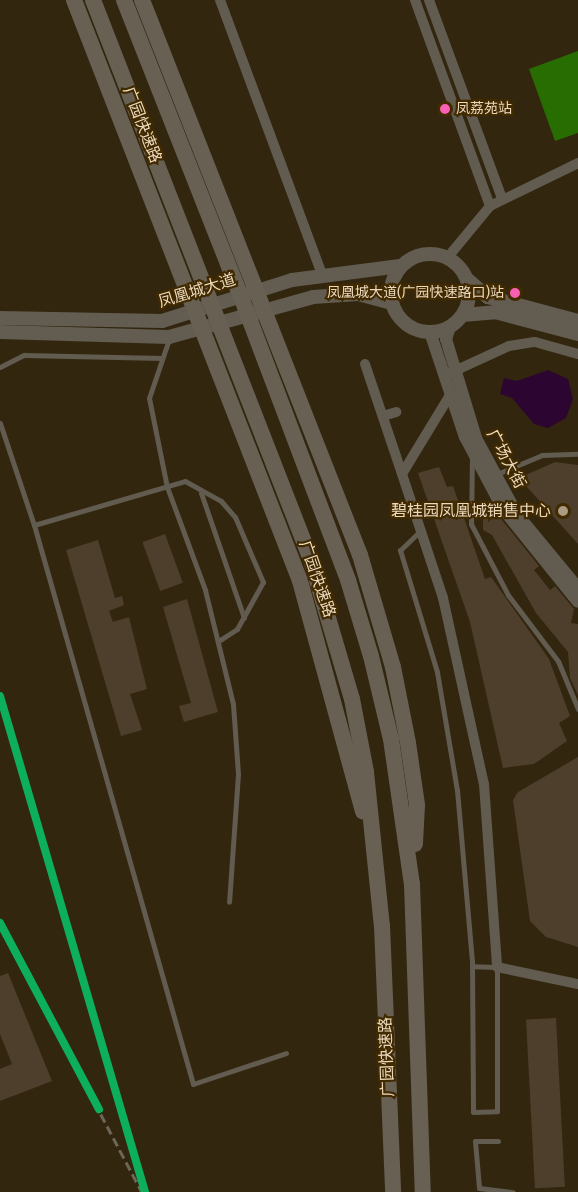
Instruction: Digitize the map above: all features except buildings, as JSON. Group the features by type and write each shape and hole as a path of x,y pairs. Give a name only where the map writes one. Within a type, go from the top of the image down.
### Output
{"highway":[{"path":"74,0 193,312 300,581 375,847"},
{"name":"广园快速路","path":"93,0 311,560 352,699 375,847 393,1192"},
{"name":"广园快速路","path":"124,0 348,580 391,739 412,884 423,1192"},
{"path":"142,0 360,555 393,668 417,805 412,884"}],"main road":[{"path":"467,279 468,303 463,315 450,327 430,332 406,324 392,303 393,277 400,266 423,253 448,257 467,279 488,297 578,321"},
{"name":"凤凰城大道","path":"0,332 108,327 162,321 255,290 322,274 400,266"},
{"name":"凤凰城大道","path":"0,318 108,327 169,337 334,294 381,297 392,303"},
{"path":"463,315 495,312 578,334"}],"street":[{"path":"220,0 322,274"},
{"path":"415,0 490,206"},
{"path":"429,0 502,198"},
{"path":"448,257 490,206 502,198 578,163"},
{"name":"广场大街","path":"450,327 446,339 450,395 472,451 521,535 578,602"},
{"path":"430,332 449,373 509,346 535,342 578,354"},
{"path":"365,364 420,531 466,690 484,784 497,968 578,984"},
{"name":"广场大街","path":"449,373 476,438 518,514 578,588"},
{"path":"402,474 450,395"},
{"path":"383,416 396,412"}],"lane":[{"path":"169,337 149,398 167,487 220,640 233,704 238,774 229,902"},
{"path":"0,367 24,355 162,358"},
{"path":"0,423 34,525 193,1084 286,1053"},
{"path":"472,451 471,524 508,595 558,661 578,709"},
{"path":"496,475 542,454 578,454"},
{"path":"34,525 185,481 201,493 221,501 235,517 263,582 244,618 220,640"},
{"path":"201,493 244,618"},
{"path":"420,531 400,550 437,672 458,790 472,966 473,1112 497,1111 497,968 472,966"},
{"path":"498,1141 475,1141 479,1188 513,1192"}],"green space":[{"path":"578,51 578,133 555,141 529,69"}],"shaded area":[{"path":"548,370 568,379 573,399 566,418 548,428 534,424 512,398 500,394 504,378 517,381"}],"railway":[{"path":"0,923 142,1192"}],"transit line":[{"path":"0,696 145,1192"},
{"path":"0,923 99,1109"}],"place":[{"name":"凤荔苑站","path":"445,109"},
{"name":"凤凰城大道(广园快速路口)站","path":"515,293"},
{"name":"碧桂园凤凰城销售中心","path":"563,511"}]}
